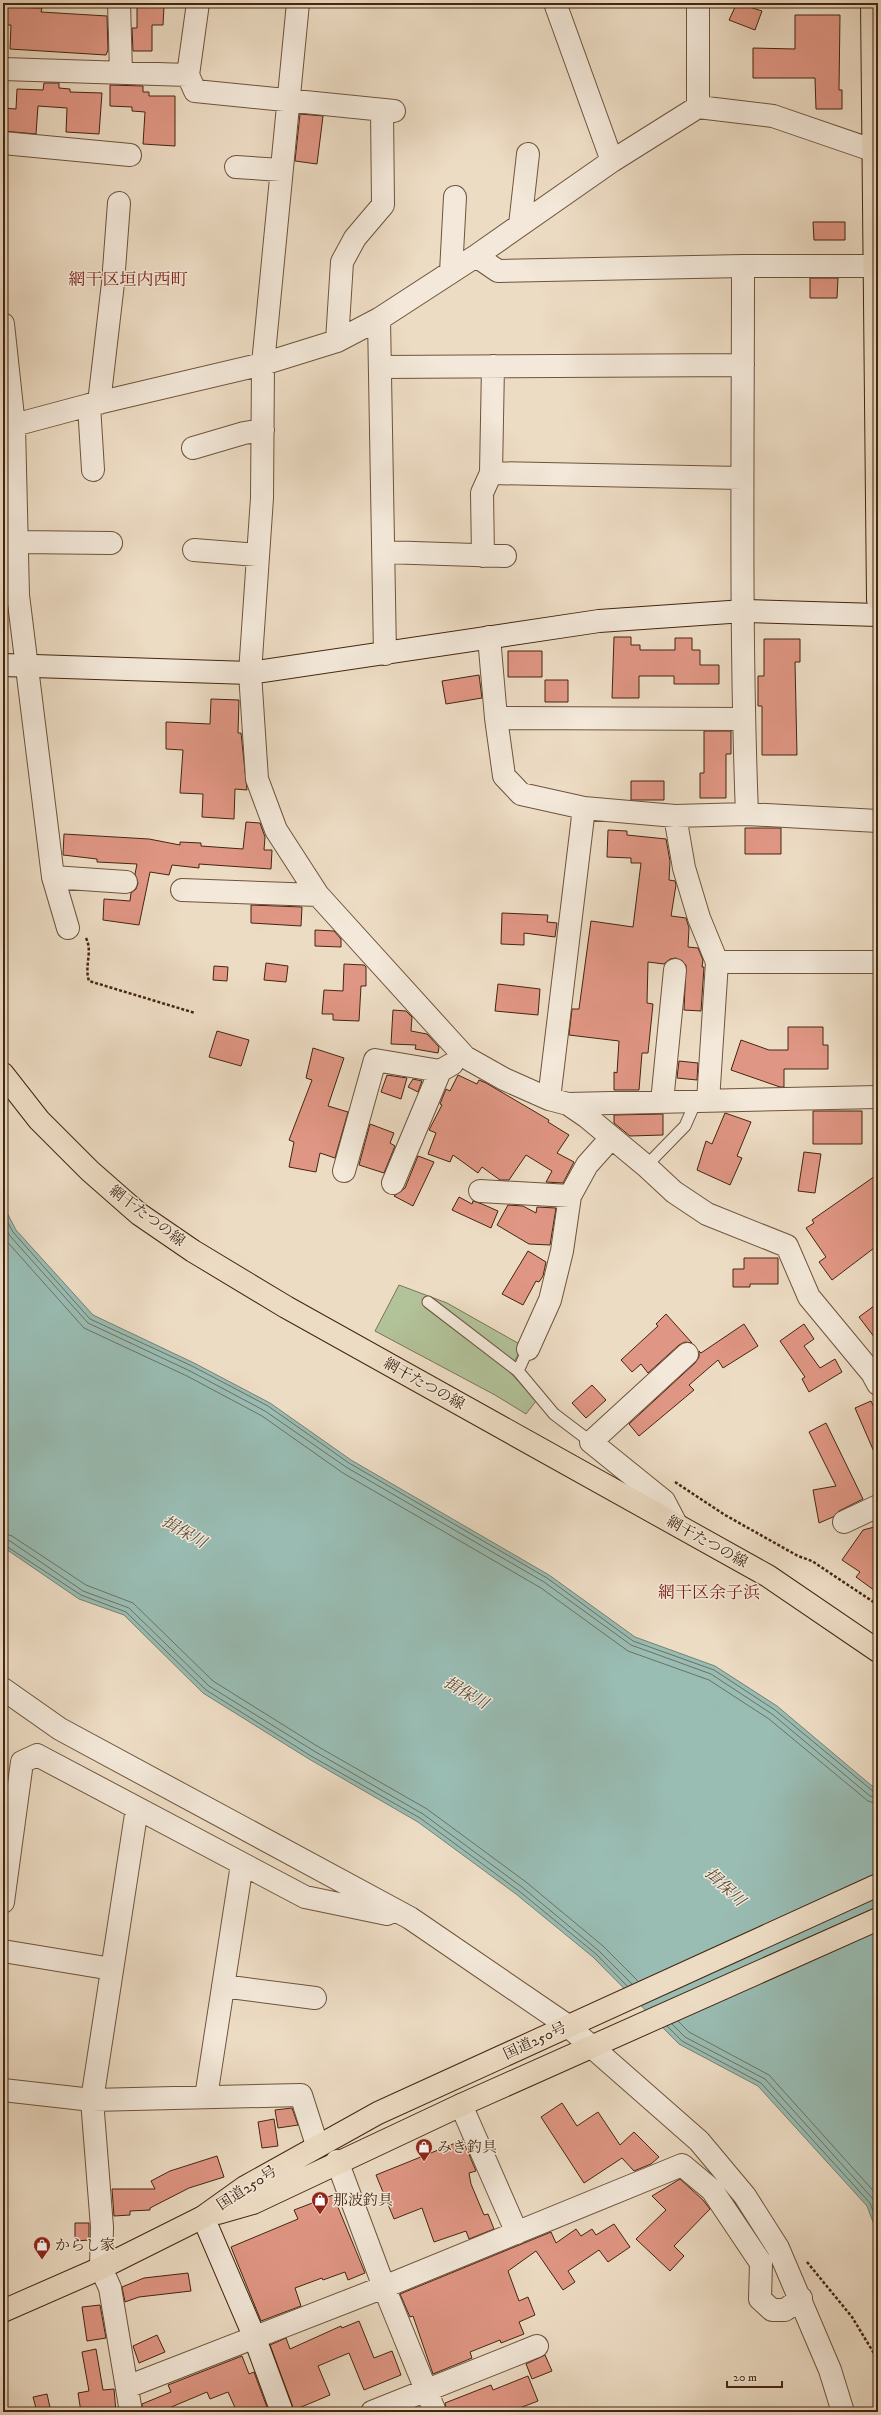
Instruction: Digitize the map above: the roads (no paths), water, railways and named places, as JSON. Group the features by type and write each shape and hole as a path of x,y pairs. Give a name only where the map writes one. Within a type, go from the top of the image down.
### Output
{"main road":[{"path":"872,3 875,152 878,600"},
{"name":"網干たつの線","path":"3,1074 39,1120 90,1171 139,1214 192,1251 286,1307 768,1576 876,1648"},
{"name":"国道250号","path":"3,2311 101,2268 203,2217 245,2187 317,2145 378,2113 878,1885"},
{"name":"国道250号","path":"203,2217 253,2203 338,2161 597,2043 878,1919"}],"street":[{"path":"119,3 121,72"},
{"path":"198,3 188,75 195,91 388,110 383,205 355,238 342,262 337,341"},
{"path":"298,3 263,364 262,498 250,673 256,779 276,830 318,895 465,1057 504,1079 558,1102 587,1117 646,1166 674,1192 707,1214 787,1246 809,1297 872,1373 878,1384"},
{"path":"555,3 612,161"},
{"path":"698,3 698,107"},
{"path":"3,69 188,75"},
{"path":"9,427 94,404 263,364 337,341 379,319 476,256 612,161 698,107 773,116 875,152"},
{"path":"3,143 130,155"},
{"path":"520,225 528,154"},
{"path":"236,167 281,170"},
{"path":"451,272 455,197"},
{"path":"93,470 94,404 113,283 119,203"},
{"path":"476,256 498,271 743,266 876,266"},
{"path":"743,266 741,478 744,611 743,719 747,814"},
{"path":"379,319 386,654"},
{"path":"3,324 17,542 18,595 53,877 68,928"},
{"path":"380,367 743,365"},
{"path":"384,552 494,556 482,493 491,473 493,366"},
{"path":"193,448 244,433 263,430"},
{"path":"491,473 741,478"},
{"path":"17,542 111,543"},
{"path":"194,550 258,555"},
{"path":"3,665 250,673 386,654 599,621 744,611 878,615"},
{"path":"488,637 496,718 504,776 521,794 584,808 675,816 747,814 878,821"},
{"path":"496,718 743,719"},
{"path":"558,1102 584,808"},
{"path":"675,816 684,868 699,918 717,962 702,1101"},
{"path":"53,877 126,882"},
{"path":"182,890 318,895"},
{"path":"717,962 878,962"},
{"path":"662,1102 675,970"},
{"path":"393,1183 440,1071 465,1057"},
{"path":"344,1171 375,1060 440,1071"},
{"path":"558,1102 662,1102 878,1097"},
{"path":"528,1349 550,1300 562,1251 570,1196 587,1165 611,1138"},
{"path":"480,1191 570,1196"},
{"path":"676,1524 664,1501 591,1442 686,1354"},
{"path":"844,1522 878,1506"},
{"path":"3,1689 60,1729 410,1918 575,2023 700,2141 745,2196 778,2248 801,2298 830,2370 843,2412"},
{"path":"3,1895 22,1762 37,1755 305,1897 410,1918"},
{"path":"131,2412 110,2288 101,2268 102,2227 92,2100 137,1808"},
{"path":"206,2097 242,1864"},
{"path":"3,1951 112,1969"},
{"path":"223,1986 315,1998"},
{"path":"3,2090 92,2100 301,2095 317,2145"},
{"path":"461,2105 517,2233"},
{"path":"338,2161 384,2287 435,2412"},
{"path":"127,2387 254,2336 384,2287 682,2165 712,2190 761,2263 760,2299 772,2310 784,2310 801,2298"},
{"path":"203,2217 254,2336 282,2412"},
{"path":"372,2412 537,2346"}],"lane":[{"path":"646,1166 685,1126 702,1101"},
{"path":"428,1302 518,1371 554,1414 591,1442"},
{"path":"518,1371 528,1349"}],"water":[{"name":"揖保川","path":"3,1205 16,1230 93,1315 194,1363 270,1403 351,1460 549,1575 635,1637 715,1666 777,1706 878,1791 878,2235 867,2206 758,2086 679,2044 593,1957 516,1894 418,1822 309,1759 203,1693 124,1615 79,1599 3,1547"}],"place":[{"name":"みき釣具","path":"424,2162"},
{"name":"那波釣具","path":"320,2215"},
{"name":"からし家","path":"42,2260"}],"district":[{"name":"網干区垣内西町","path":"128,280"},
{"name":"網干区余子浜","path":"709,1593"}]}
